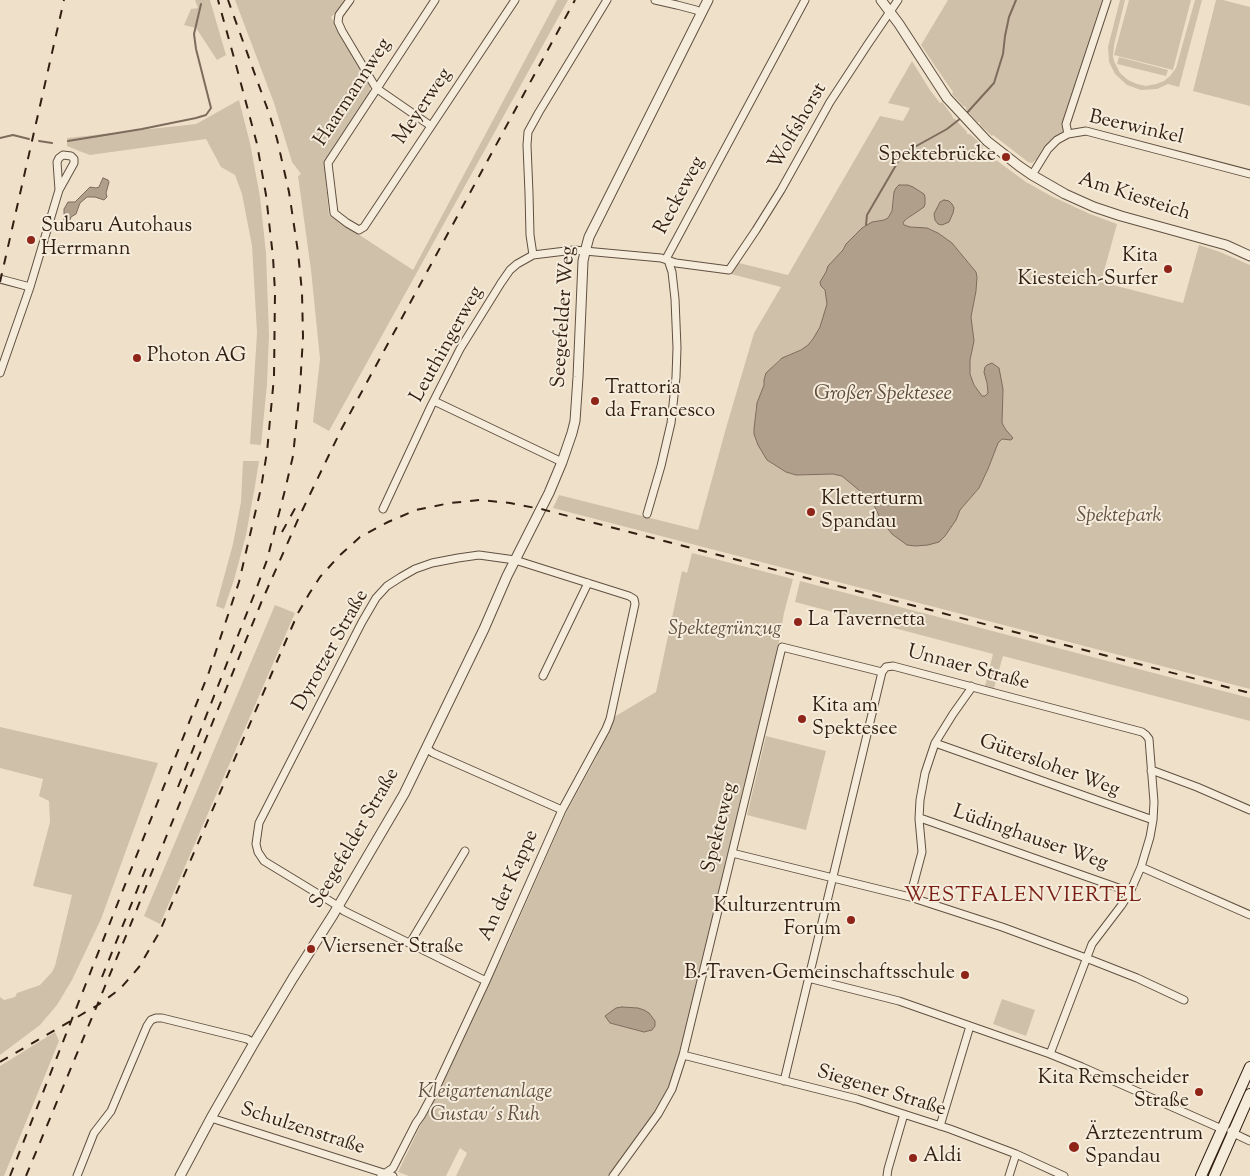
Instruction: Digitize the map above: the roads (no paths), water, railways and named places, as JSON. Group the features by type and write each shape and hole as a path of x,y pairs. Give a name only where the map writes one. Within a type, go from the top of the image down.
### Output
{"main road":[{"path":"1201,1176 1250,1067"},
{"path":"1214,1176 1250,1094"}],"street":[{"path":"350,0 339,15 338,22 376,88 431,126"},
{"name":"Haarmannweg","path":"359,230 334,213 328,163 435,0"},
{"name":"Meyerweg","path":"359,230 364,227 515,0"},
{"path":"533,255 528,193 528,132 538,112 607,0"},
{"path":"655,0 690,8 702,13"},
{"name":"Seegefelder Weg","path":"541,509 562,462 572,433 577,406 584,252 592,229 708,0"},
{"name":"Reckeweg","path":"647,514 661,466 671,420 676,382 675,299 672,272 667,260 668,255 805,0"},
{"name":"Am Kiesteich","path":"880,0 899,24 947,98 987,141 1032,175 1065,194 1094,207 1226,245 1250,256"},
{"name":"Wolfshorst","path":"729,270 785,183 830,102 898,0"},
{"path":"1068,134 1066,124 1107,0"},
{"name":"Beerwinkel","path":"1032,175 1048,149 1057,140 1068,134 1086,131 1250,174"},
{"path":"0,373 30,287 59,190"},
{"name":"Leuthingerweg","path":"382,509 460,349 501,283 516,264 533,255 574,250 661,258 676,263 729,270"},
{"path":"0,279 30,287"},
{"path":"434,401 562,462"},
{"name":"Seegefelder Straße","path":"180,1176 254,1043 327,926 401,799 541,509"},
{"name":"Dyrotzer Straße","path":"338,906 264,861 258,852 256,844 259,823 362,622 376,598 387,586 415,569 479,555 515,560 634,599"},
{"path":"542,676 588,584"},
{"name":"An der Kappe","path":"383,1175 394,1168 426,1106 486,981 562,810 596,749 610,719 635,604 634,599"},
{"name":"Unnaer Straße","path":"782,646 882,672 886,667 893,666 1142,732 1149,739 1151,771"},
{"name":"Spekteweg","path":"613,1176 658,1114 672,1089 682,1055 782,646"},
{"path":"784,1081 882,672"},
{"path":"910,897 922,852 919,819 925,773 936,743 971,686"},
{"name":"Gütersloher Weg","path":"936,743 1153,820"},
{"path":"426,748 433,753 562,810"},
{"path":"1050,1054 1086,958 1096,937 1115,916 1130,892 1141,867 1153,820 1154,802 1151,771 1154,770 1250,810"},
{"name":"Lüdinghauser Weg","path":"919,819 1130,892"},
{"path":"410,943 465,851"},
{"path":"732,853 910,897 1002,927 1086,958 1137,978 1184,1000"},
{"path":"1141,867 1250,915"},
{"path":"338,906 344,912 486,981"},
{"path":"808,978 899,1001 1050,1054 1224,1125 1233,1133 1250,1141"},
{"path":"77,1176 94,1133 111,1111 151,1020 162,1018 246,1039 254,1043"},
{"path":"940,1126 970,1026"},
{"name":"Siegener Straße","path":"682,1055 840,1094 904,1114 1016,1154 1064,1176"},
{"path":"887,1176 904,1114"},
{"name":"Schulzenstraße","path":"211,1118 383,1175"},
{"path":"1010,1176 1016,1154"},
{"path":"383,1175 393,1176"}],"water":[{"path":"103,178 109,182 106,193 107,197 104,200 87,197 80,203 76,214 71,217 69,222 64,222 64,209 68,202 75,202 90,187 99,187"},
{"name":"Großer Spektesee","path":"899,185 913,187 924,194 925,197 924,207 905,220 904,225 927,228 938,233 952,243 976,272 976,291 971,317 974,341 970,360 970,374 974,385 982,396 985,396 988,393 984,372 985,367 992,363 999,368 1003,389 1002,423 1013,438 1011,440 1002,439 998,443 979,488 960,510 956,520 945,536 939,542 916,546 907,545 892,534 881,520 872,501 842,476 833,474 796,475 786,472 767,460 754,434 757,403 764,385 766,373 782,358 808,345 820,327 827,304 825,290 820,282 828,266 862,228 872,222 888,218 892,211 894,192"},
{"path":"944,200 949,201 954,208 949,222 942,225 938,224 935,220 934,214 940,202"},
{"path":"616,1008 644,1010 655,1021 655,1026 652,1030 644,1032 610,1023 605,1016"}],"waterway":[{"path":"965,115 994,83 1003,54 1009,17 1016,0"},
{"path":"68,141 142,129 206,115 211,108 194,34 201,4"},
{"path":"866,225 867,215 899,160 911,149 947,129 961,118"},
{"path":"0,138 13,135 29,139"},
{"path":"39,141 52,143"}],"railway":[{"path":"0,282 64,0"},
{"path":"10,1176 209,672 239,582 261,488 267,452 274,377 275,292 273,257 266,195 257,144 218,0"},
{"path":"178,787 267,560 293,456 300,388 303,337 302,292 289,192 270,116 228,0"},
{"path":"26,1176 261,603 300,515 342,428 575,0"},
{"path":"0,1062 98,1005 120,989 139,967 159,933 298,613 309,594 320,577 360,537 416,510 450,503 480,500 541,509 1250,693"},
{"path":"282,532 298,503"},
{"path":"102,977 148,863"}],"place":[{"name":"Spektebrücke","path":"1006,157"},
{"name":"Subaru Autohaus Herrmann","path":"31,240"},
{"name":"Kita Kiesteich-Surfer","path":"1168,269"},
{"name":"Photon AG","path":"137,358"},
{"name":"Trattoria da Francesco","path":"595,401"},
{"name":"Kletterturm Spandau","path":"811,512"},
{"name":"La Tavernetta","path":"798,622"},
{"name":"Kita am Spektesee","path":"802,719"},
{"name":"Kulturzentrum Forum","path":"851,920"},
{"name":"Viersener Straße","path":"311,949"},
{"name":"B.-Traven-Gemeinschaftsschule","path":"965,975"},
{"name":"Kita Remscheider Straße","path":"1199,1092"},
{"name":"Ärztezentrum Spandau","path":"1074,1147"},
{"name":"Aldi","path":"913,1158"}],"district":[{"name":"WESTFALENVIERTEL","path":"1023,897"}],"park label":[{"name":"Spektepark","path":"1119,518"},
{"name":"Spektegrünzug","path":"725,631"},
{"name":"Kleigartenanlage Gustav´s Ruh","path":"485,1106"}]}
